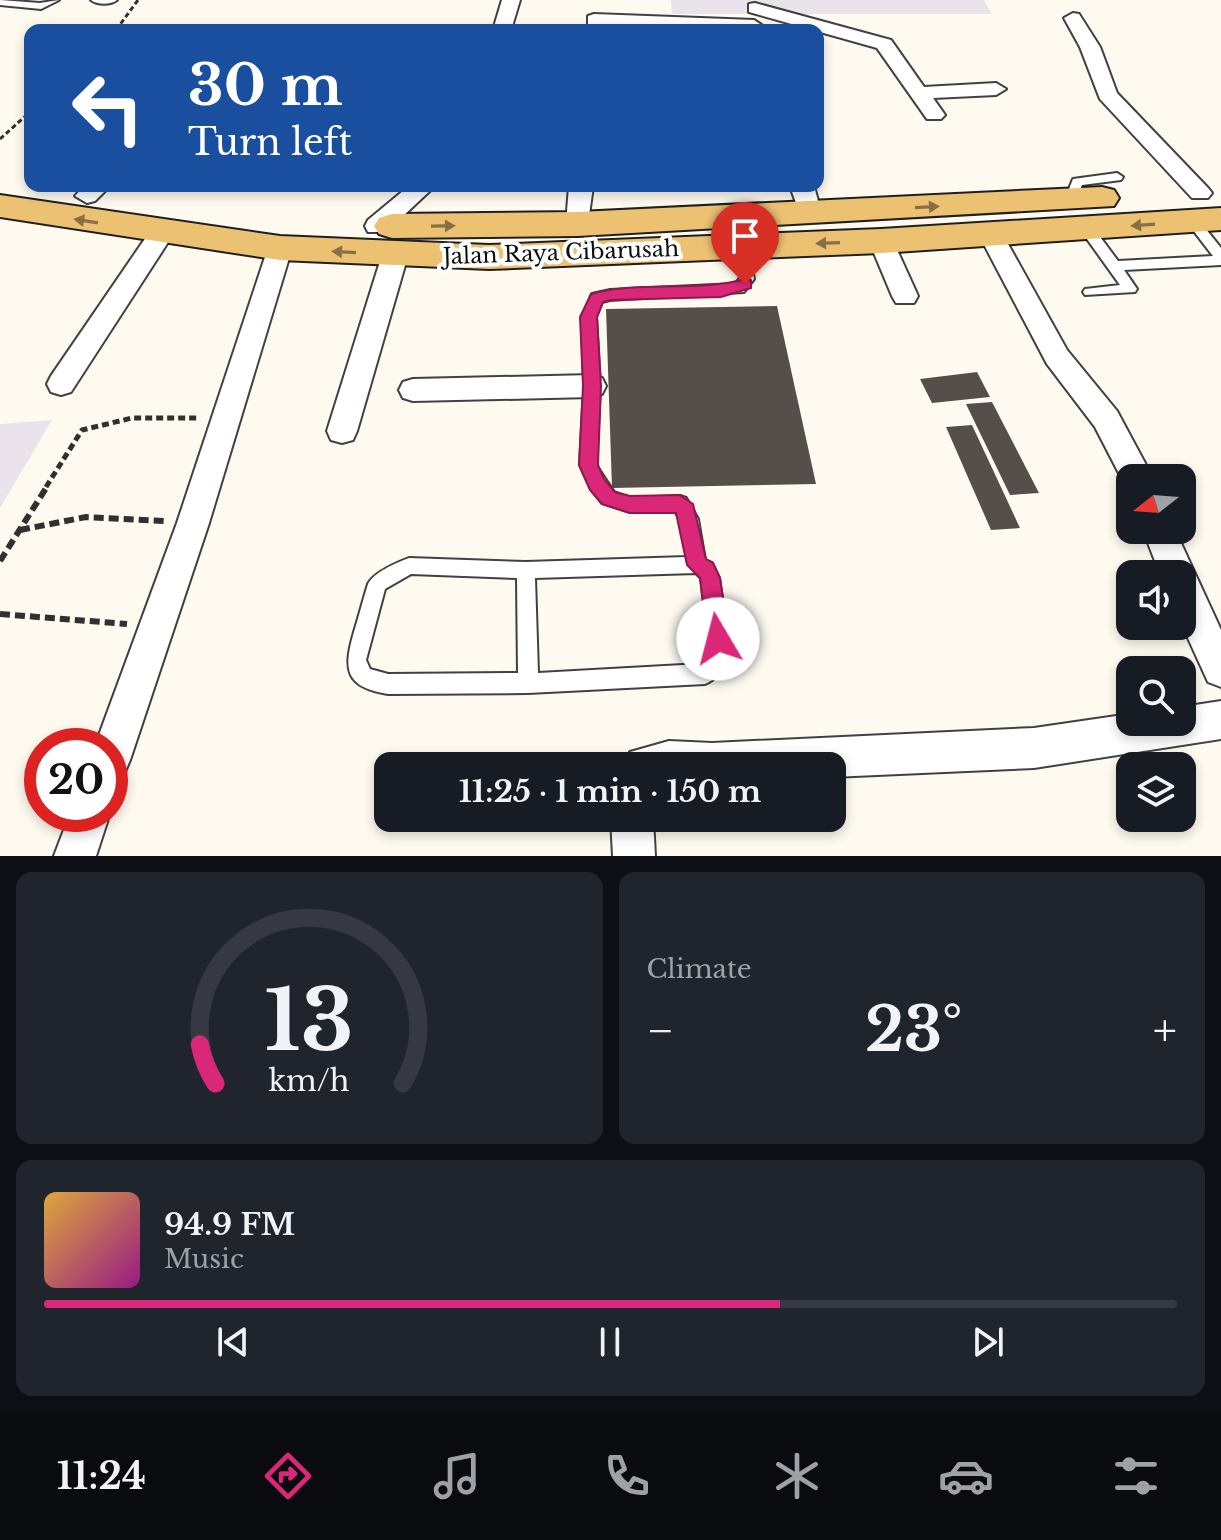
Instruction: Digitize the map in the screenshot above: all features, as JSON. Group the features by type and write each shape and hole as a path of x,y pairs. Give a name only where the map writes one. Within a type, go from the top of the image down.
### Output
{"main road":[{"name":"Jalan Raya Cibarusah","path":"0,180 24,185"},
{"name":"Jalan Raya Cibarusah","path":"98,192 489,257 991,235 1079,214"},
{"name":"Jalan Raya Cibarusah","path":"0,206 162,233 280,248 578,224 805,199 1079,214 1209,206"}],"street":[{"path":"504,24 511,0"},
{"path":"631,23 632,0"},
{"path":"594,20 631,23 755,16 792,24"},
{"path":"1073,18 1090,47 1107,95 1209,206"},
{"path":"824,31 884,44 934,115"},
{"path":"919,93 996,89"},
{"path":"342,431 386,241 419,192"},
{"path":"578,224 581,192"},
{"path":"61,384 162,233"},
{"path":"991,235 1057,357 1106,419 1130,464"},
{"path":"881,241 905,296"},
{"path":"121,728 193,523 280,248"},
{"path":"413,390 592,386"},
{"path":"1196,616 1221,669"},
{"path":"846,757 1034,748 1221,720"},
{"path":"75,856 84,832"},
{"path":"633,832 634,856"}],"lane":[{"path":"0,2 41,6 54,0"},
{"path":"96,0 112,0"},
{"path":"1090,292 1130,289 1079,214 1077,182 1117,177"},
{"path":"1114,266 1221,258 1209,206"},
{"path":"697,565 689,519 680,503 630,505 608,498 588,465 592,386 589,317 597,298 610,295 739,289 747,279 741,247"},
{"path":"697,565 706,569 710,578 721,658 716,667 705,674 528,683 388,684 368,681 358,672 356,660 377,584 383,577 409,566 526,570 697,565"},
{"path":"526,570 528,683"}],"path":[{"path":"120,24 138,0"},
{"path":"0,139 24,117"},
{"path":"0,561 77,437 88,426 132,418 226,417"},
{"path":"19,531 86,517 193,523"},
{"path":"0,614 156,626"}],"shaded area":[{"path":"671,0 984,0 992,14 672,14"},
{"path":"52,420 0,508 0,424"}],"building":[{"path":"777,306 816,484 612,488 606,309"},
{"path":"977,372 990,397 932,403 920,379"},
{"path":"992,402 1039,493 1010,495 966,404"},
{"path":"972,425 1020,528 991,530 946,427"}],"route":[{"path":"718,639 710,578 706,569 697,565 686,510 680,503 630,505 608,498 588,465 592,386 589,317 590,307 597,298 610,295 721,291 739,289 745,284"}]}
